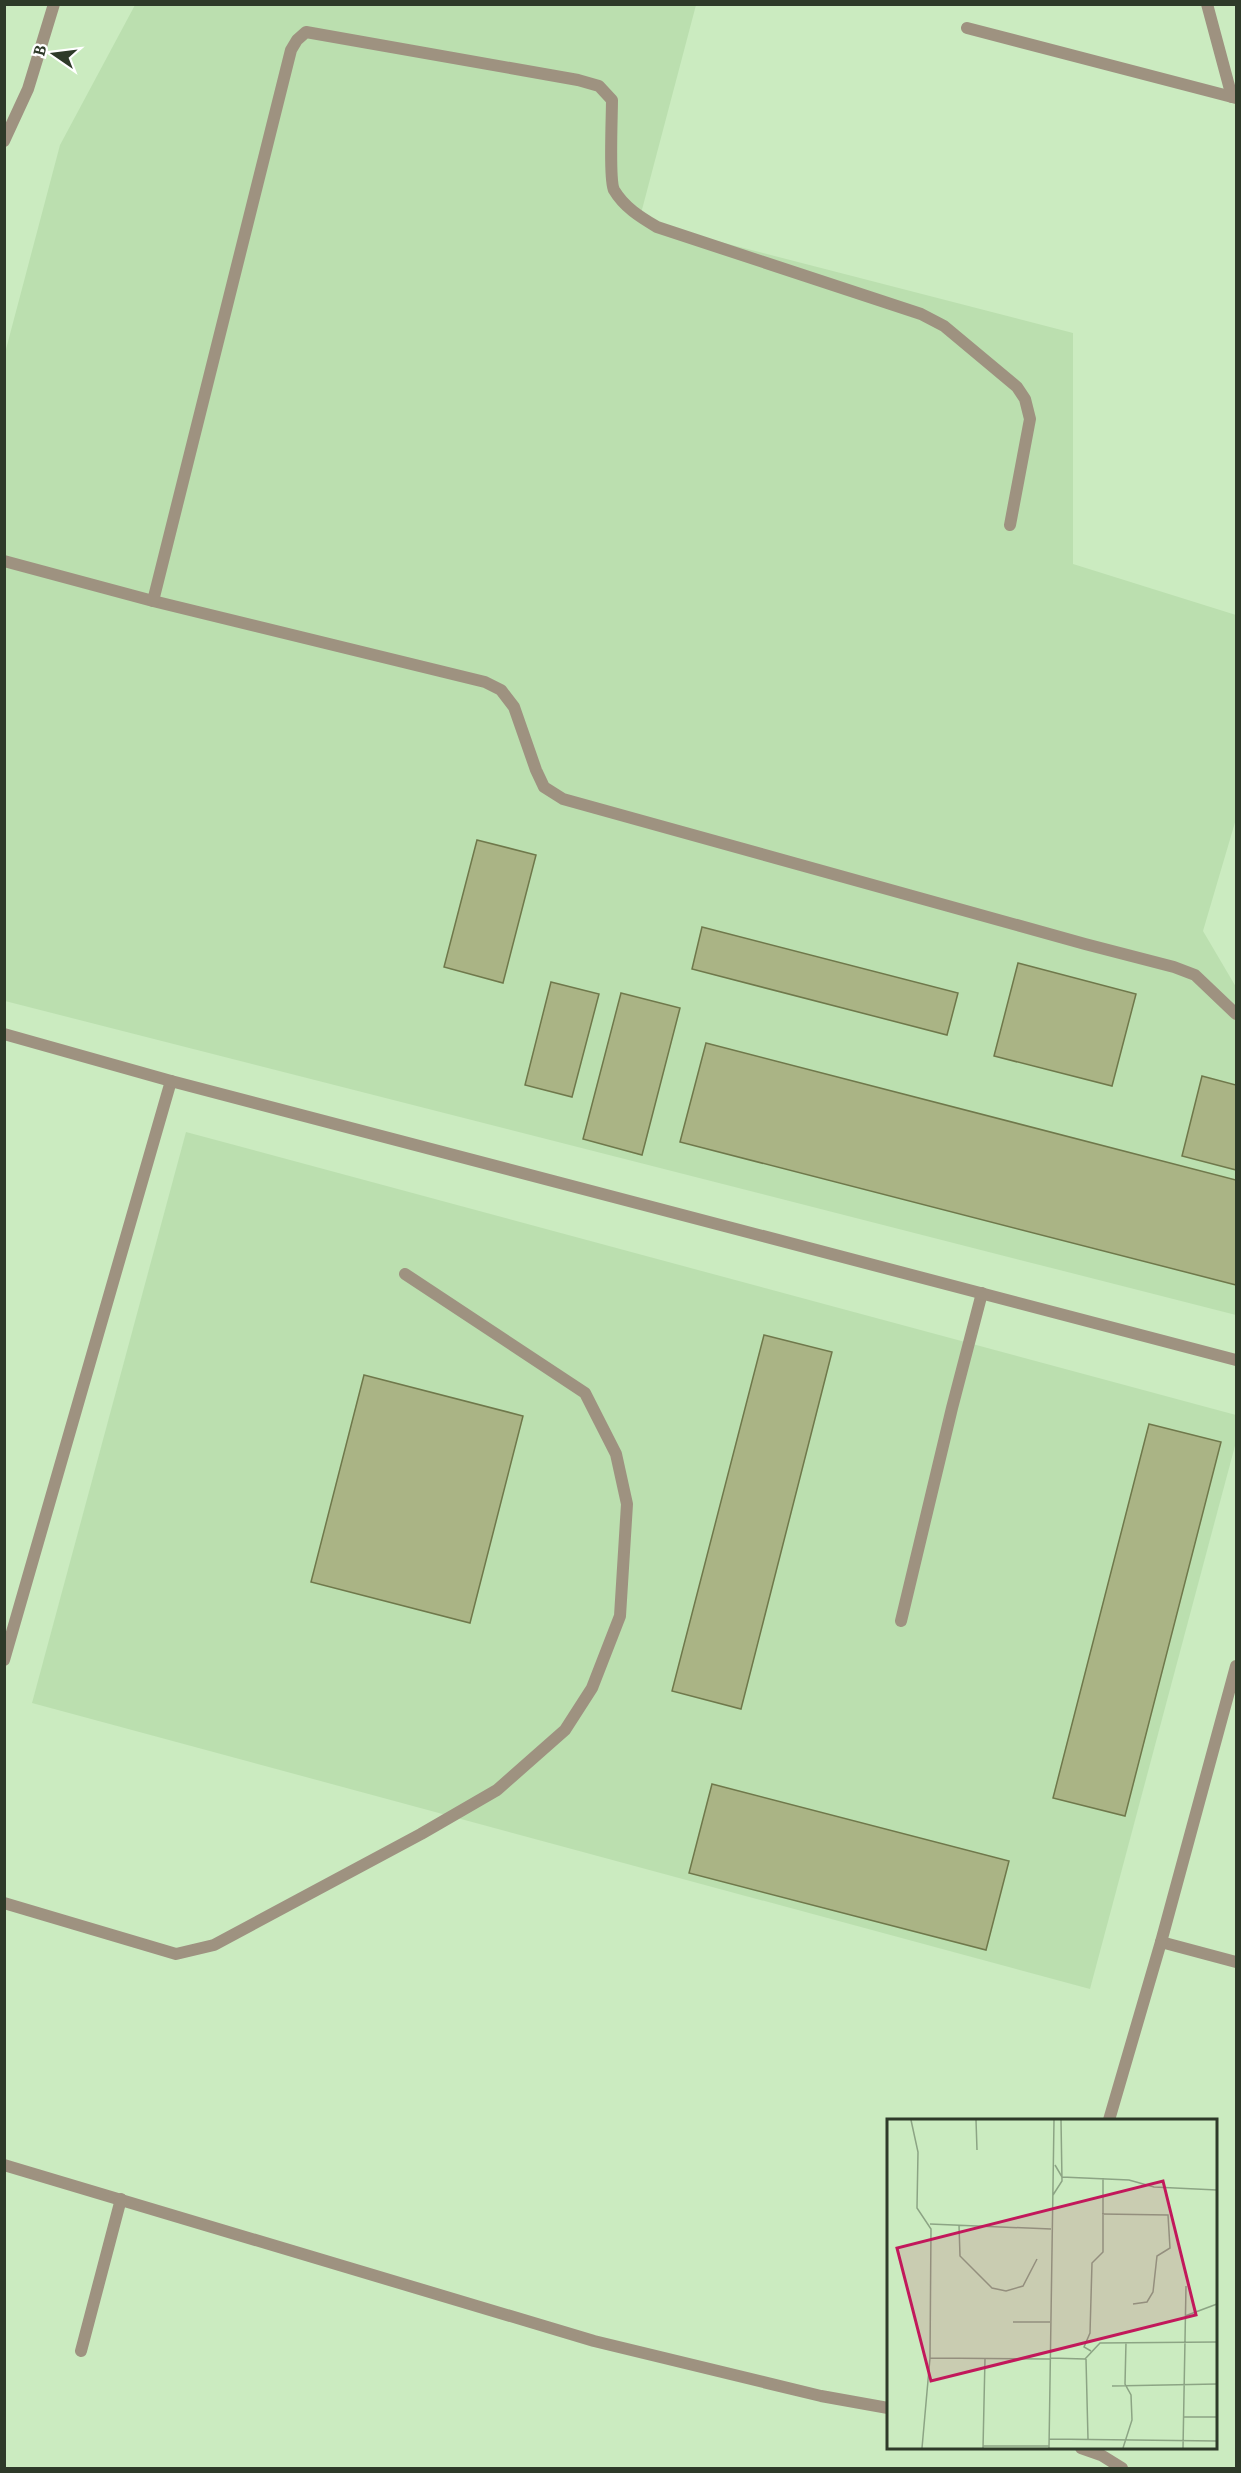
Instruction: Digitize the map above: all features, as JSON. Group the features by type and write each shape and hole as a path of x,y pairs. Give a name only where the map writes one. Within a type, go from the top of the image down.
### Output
{"street":[{"path":"4,141 28,89 54,4"},
{"path":"1207,4 1234,97"},
{"path":"967,28 1234,97"},
{"path":"153,601 291,50 306,32 578,80 599,86 612,100 613,188 625,205 638,216 657,227 921,314 944,326 1017,387 1025,399 1030,419 1010,525"},
{"path":"4,561 153,601 485,682 501,690 514,707 544,787 563,799 1174,967 1195,975 1236,1014"},
{"path":"4,1034 171,1081 1236,1360"},
{"path":"4,1660 171,1081"},
{"path":"4,1903 176,1954 214,1946 498,1790 565,1730 592,1688 620,1616 627,1504 616,1454 585,1393 405,1274"},
{"path":"901,1621 982,1293"},
{"path":"1110,2119 1161,1942 1236,1666"},
{"path":"1161,1942 1236,1962"},
{"path":"4,2165 594,2341 821,2396 887,2408"},
{"path":"81,2351 122,2199"},
{"path":"1085,2449 1101,2455 1122,2469"}],"shaded area":[{"path":"135,5 696,5 639,221 1073,333 1073,564 1236,615 1236,819 1203,931 1236,987 1236,1315 5,1001 5,353 60,145"},
{"path":"186,1132 1236,1415 1236,1442 1090,1989 32,1703"}],"building":[{"path":"477,840 536,855 503,983 444,967"},
{"path":"702,927 958,993 947,1035 692,969"},
{"path":"1018,963 1136,994 1112,1086 994,1056"},
{"path":"551,982 599,994 572,1097 525,1085"},
{"path":"621,993 680,1008 642,1155 583,1139"},
{"path":"706,1043 1236,1180 1236,1285 680,1142"},
{"path":"1202,1076 1236,1085 1236,1170 1182,1156"},
{"path":"764,1335 832,1352 741,1709 672,1691"},
{"path":"364,1375 523,1416 470,1623 311,1582"},
{"path":"1149,1424 1221,1442 1125,1816 1053,1798"},
{"path":"712,1784 1009,1861 986,1950 689,1873"}]}
